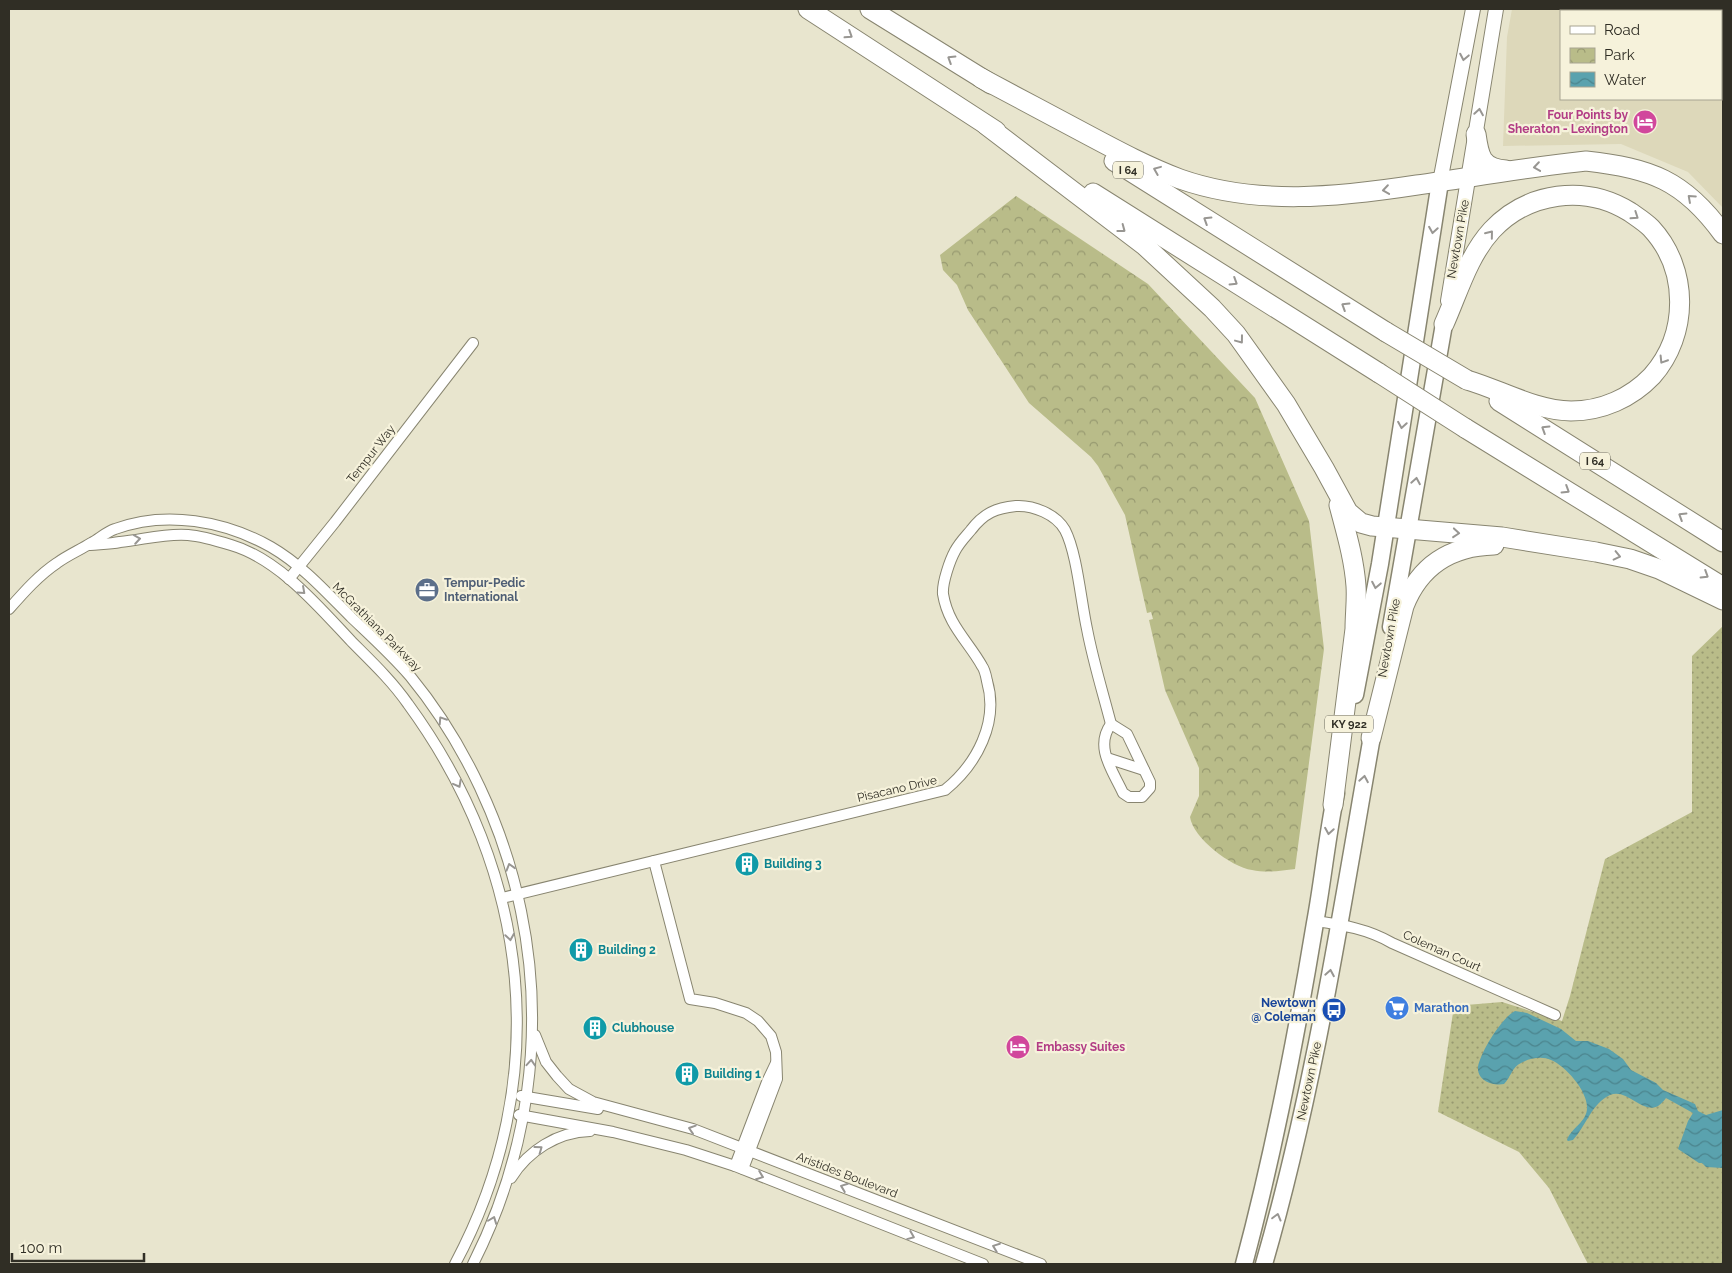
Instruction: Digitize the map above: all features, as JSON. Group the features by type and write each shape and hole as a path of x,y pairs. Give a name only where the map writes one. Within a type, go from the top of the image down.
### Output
{"highway":[{"path":"808,9 986,125 1465,428 1723,587"},
{"name":"I 64","path":"870,9 1386,332 1467,380 1723,542"},
{"path":"981,78 1143,164 1182,180 1209,187 1261,196 1297,198 1377,191 1515,170 1586,162 1614,164 1647,172 1668,181 1687,195 1712,219 1723,234"},
{"path":"986,125 1146,246 1212,308 1236,334 1286,404 1348,512 1361,524 1502,537 1630,559 1659,568 1723,600"},
{"path":"1476,134 1479,154 1491,168 1515,170"},
{"name":"Newtown Pike","path":"1244,1264 1261,1202 1286,1086 1316,921 1333,805 1386,526 1440,182"},
{"path":"1444,324 1468,270 1491,231 1508,216 1526,205 1545,198 1561,195 1578,195 1612,202 1649,226 1659,238 1673,262 1680,300 1680,317 1676,334 1661,365 1636,390 1623,399 1608,405 1571,411 1527,403 1467,380"},
{"name":"Newtown Pike","path":"1264,1264 1278,1215 1307,1092 1444,324"},
{"path":"1333,805 1355,629 1356,604 1356,585 1350,548 1336,492"},
{"path":"1371,738 1410,589 1432,565 1456,551 1483,545 1536,543"}],"main road":[{"name":"Newtown Pike","path":"1440,182 1473,9"},
{"name":"Newtown Pike","path":"1444,324 1496,9"}],"street":[{"name":"Tempur Way","path":"288,579 341,514 472,343"},
{"name":"Pisacano Drive","path":"502,898 946,790 958,780 981,744 988,727 991,705 990,689 983,667 954,626 943,592 947,571 955,550 974,526 995,509 1025,506 1042,511 1064,529 1073,555 1087,631 1111,724"},
{"name":"McGrathiana Parkway","path":"9,609 33,583 54,565 112,530 135,523 156,520 190,521 230,528 271,547 299,566 407,673 441,718 476,779 492,816 517,894 530,972 533,1025 524,1116 506,1185 490,1229 473,1264"},
{"name":"McGrathiana Parkway","path":"89,545 156,536 188,535 232,545 257,557 288,579 315,603 388,679 412,709 458,784 482,836 502,898 513,956 517,993 517,1032 512,1095 501,1149 489,1189 466,1244 455,1264"},
{"path":"1111,724 1127,734 1150,782 1150,788 1142,797 1129,797 1123,794 1107,758 1103,744 1105,733 1111,724"},
{"path":"444,760 460,750"},
{"path":"1107,758 1144,770"},
{"path":"654,861 690,1000 700,1000 746,1012 771,1036 776,1052 777,1079 739,1168"},
{"name":"Coleman Court","path":"1316,921 1376,933 1392,943 1555,1015"},
{"name":"Aristides Boulevard","path":"533,1025 538,1047 556,1076 569,1089 593,1102 693,1129 1041,1264"},
{"name":"Aristides Boulevard","path":"512,1095 641,1116"},
{"path":"509,1114 613,1132 686,1150 739,1168 983,1264"},
{"path":"506,1185 526,1160 548,1142 584,1131 613,1132"}],"shaded area":[{"path":"1512,9 1723,9 1723,208 1688,172 1621,144 1503,146 1507,37"}],"green space":[{"path":"1016,196 1148,284 1255,398 1309,521 1324,649 1295,869 1268,872 1243,868 1214,850 1198,834 1190,817 1199,796 1199,768 1165,690 1149,620 1153,619 1151,612 1147,613 1125,515 1091,457 1029,403 968,310 957,285 943,270 940,255"},
{"path":"1723,626 1723,1264 1588,1264 1549,1188 1519,1152 1438,1112 1454,1006 1502,1002 1562,1021 1605,859 1692,812 1692,656"}],"water":[{"path":"1515,1011 1527,1013 1561,1029 1576,1041 1588,1041 1609,1049 1623,1059 1631,1070 1656,1083 1663,1090 1695,1104 1698,1111 1706,1115 1723,1110 1723,1168 1706,1167 1678,1149 1688,1121 1693,1113 1666,1098 1659,1105 1652,1108 1645,1107 1625,1096 1618,1094 1610,1095 1598,1103 1578,1134 1573,1140 1568,1141 1569,1136 1582,1121 1587,1108 1580,1087 1557,1063 1544,1058 1532,1059 1518,1065 1504,1084 1486,1082 1478,1072 1483,1053 1492,1036 1504,1020"}],"place":[{"name":"Four Points by Sheraton - Lexington","path":"1645,122"},
{"name":"Tempur-Pedic International","path":"427,590"},
{"name":"Building 3","path":"747,864"},
{"name":"Building 2","path":"581,950"},
{"name":"Marathon","path":"1397,1008"},
{"name":"Newtown @ Coleman","path":"1334,1010"},
{"name":"Clubhouse","path":"595,1028"},
{"name":"Embassy Suites","path":"1018,1047"},
{"name":"Building 1","path":"687,1074"}]}
